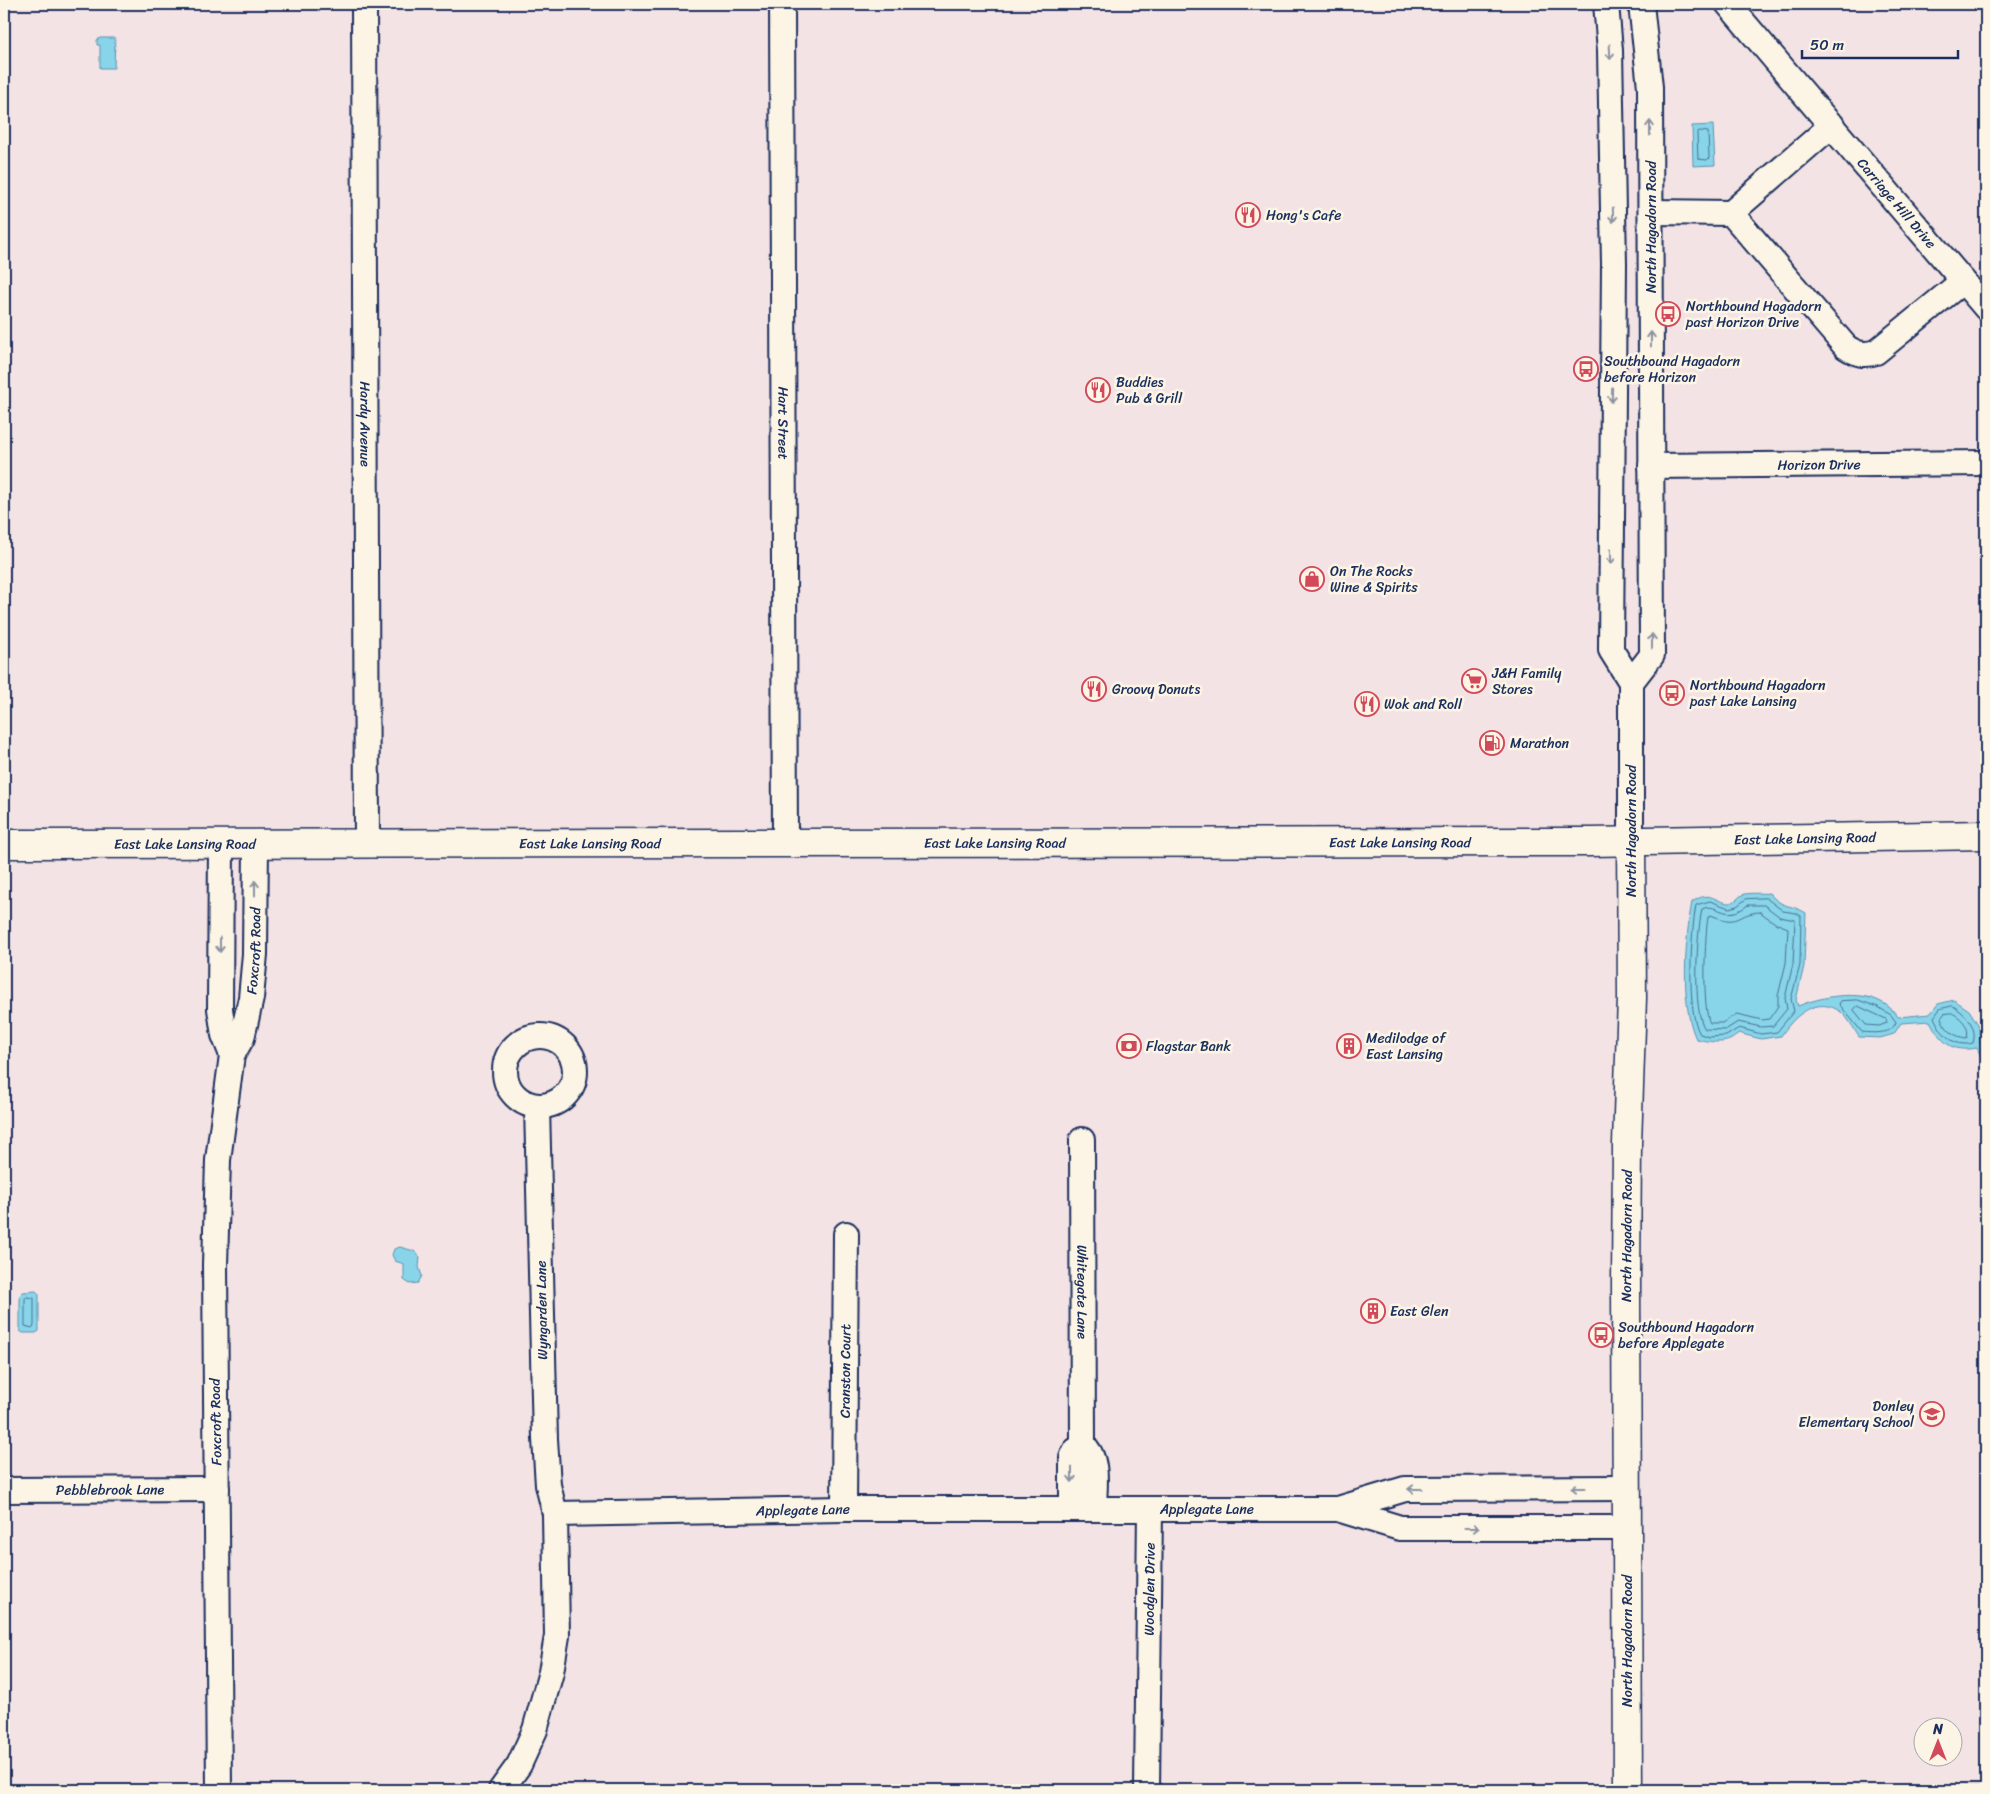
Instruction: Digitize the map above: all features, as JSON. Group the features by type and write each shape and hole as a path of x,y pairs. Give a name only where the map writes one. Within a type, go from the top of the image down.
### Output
{"main road":[{"name":"East Lake Lansing Road","path":"4,844 1631,840 1986,835"},
{"name":"North Hagadorn Road","path":"1628,1790 1627,1144 1632,998 1631,840"}],"street":[{"name":"Hardy Avenue","path":"364,4 367,843"},
{"name":"Hart Street","path":"782,4 785,843"},
{"path":"1606,4 1610,50 1614,264 1611,650 1631,682"},
{"name":"North Hagadorn Road","path":"1631,840 1631,682 1652,655 1650,87 1641,4"},
{"name":"Carriage Hill Drive","path":"1728,4 1986,308"},
{"path":"1651,212 1731,213 1832,125"},
{"path":"1731,213 1846,347 1855,353 1866,355 1876,352 1963,281"},
{"name":"Horizon Drive","path":"1651,466 1986,463"},
{"name":"Foxcroft Road","path":"221,843 220,1010 224,1035 232,1055"},
{"name":"Foxcroft Road","path":"219,1790 214,1265 218,1160 232,1055 242,1038 251,998 255,954 256,843"},
{"name":"Wyngarden Lane","path":"537,1106 545,1439 548,1484 555,1514"},
{"name":"Whitegate Lane","path":"1082,1140 1083,1445 1090,1451 1094,1459 1083,1509"},
{"name":"Cranston Court","path":"844,1510 846,1234"},
{"name":"Applegate Lane","path":"1338,1510 1405,1489 1627,1488"},
{"name":"Pebblebrook Lane","path":"4,1490 217,1489"},
{"name":"Woodglen Drive","path":"1147,1790 1150,1668 1150,1509"},
{"name":"Applegate Lane","path":"555,1514 844,1510 1338,1510 1400,1528 1627,1528"},
{"path":"501,1790 519,1765 535,1730 551,1672 557,1636 555,1514"}],"water":[{"path":"100,38 115,38 114,68 100,68 100,45 97,45 97,40"},
{"path":"1713,125 1715,165 1693,166 1692,126"},
{"path":"1769,893 1779,902 1806,913 1804,966 1796,1000 1798,1006 1823,998 1851,995 1878,1001 1889,1007 1898,1017 1930,1014 1938,1004 1954,1000 1969,1010 1979,1026 1980,1043 1986,1056 1986,1066 1977,1048 1960,1049 1948,1044 1938,1035 1930,1021 1901,1023 1894,1034 1880,1038 1859,1037 1840,1011 1827,1006 1811,1008 1804,1012 1791,1023 1781,1036 1761,1039 1738,1033 1730,1040 1719,1042 1696,1039 1688,1008 1685,972 1687,934 1692,902 1707,896 1730,903 1745,894"},
{"path":"400,1247 414,1251 420,1257 419,1267 422,1276 418,1283 410,1284 404,1280 404,1264 395,1261 392,1255 394,1249"},
{"path":"36,1291 39,1294 39,1331 36,1333 23,1333 20,1331 20,1295 23,1292"}],"place":[{"name":"Hong's Cafe","path":"1248,215"},
{"name":"Northbound Hagadorn past Horizon Drive","path":"1668,314"},
{"name":"Southbound Hagadorn before Horizon","path":"1586,369"},
{"name":"Buddies Pub & Grill","path":"1098,390"},
{"name":"On The Rocks Wine & Spirits","path":"1312,579"},
{"name":"J&H Family Stores","path":"1474,681"},
{"name":"Groovy Donuts","path":"1094,689"},
{"name":"Northbound Hagadorn past Lake Lansing","path":"1672,693"},
{"name":"Wok and Roll","path":"1367,704"},
{"name":"Marathon","path":"1492,743"},
{"name":"Flagstar Bank","path":"1129,1046"},
{"name":"Medilodge of East Lansing","path":"1349,1046"},
{"name":"East Glen","path":"1373,1311"},
{"name":"Southbound Hagadorn before Applegate","path":"1601,1335"},
{"name":"Donley Elementary School","path":"1932,1414"}]}
